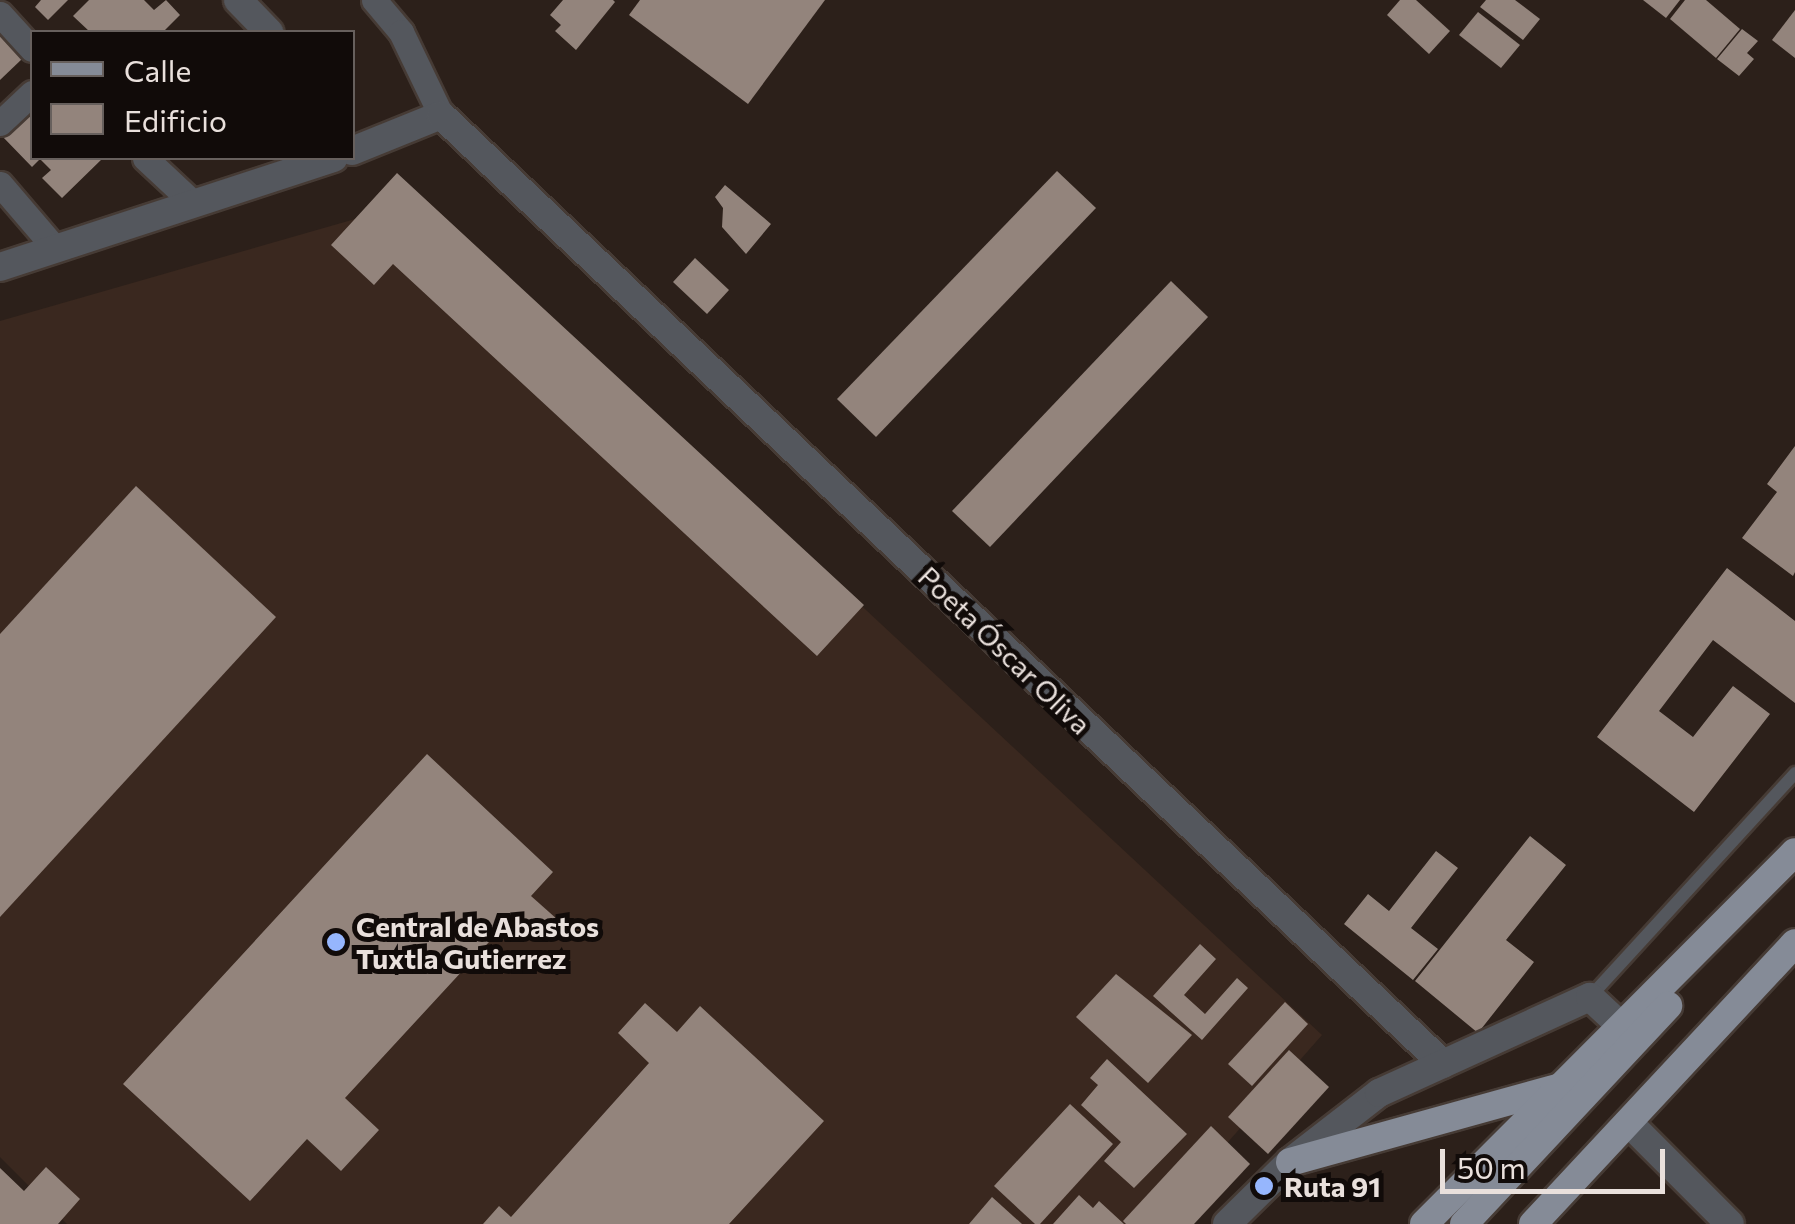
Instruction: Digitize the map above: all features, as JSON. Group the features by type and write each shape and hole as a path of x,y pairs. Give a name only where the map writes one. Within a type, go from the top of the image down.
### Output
{"main road":[{"path":"1464,1224 1599,1078 1628,1033 1795,852"},
{"path":"1424,1224 1562,1086 1628,1033 1795,874"},
{"path":"1533,1224 1795,942"},
{"path":"1290,1162 1562,1086"}],"street":[{"path":"238,0 267,30"},
{"path":"355,151 442,114 401,32 374,0"},
{"path":"0,14 30,47"},
{"path":"0,122 30,95"},
{"name":"Poeta Óscar Oliva","path":"442,114 1443,1064"},
{"path":"147,160 192,202"},
{"path":"0,267 328,160"},
{"path":"0,184 54,247"},
{"path":"1226,1224 1290,1162 1379,1093 1590,997 1628,1033"},
{"path":"1630,1124 1730,1224"}],"lane":[{"path":"1590,997 1795,773"}],"shaded area":[{"path":"425,199 1322,1035 1156,1224 67,1224 0,1157 0,321"}],"building":[{"path":"41,0 68,0 48,20 35,7"},
{"path":"89,0 144,0 154,10 166,0 180,15 165,30 88,30 73,16"},
{"path":"563,0 615,2 576,50 555,31 561,25 550,15"},
{"path":"640,0 825,0 748,104 629,15"},
{"path":"1400,0 1416,0 1450,31 1429,54 1387,15"},
{"path":"1486,0 1515,0 1540,19 1523,40 1480,7"},
{"path":"1643,0 1680,0 1666,18"},
{"path":"1685,0 1706,0 1740,29 1716,58 1670,19"},
{"path":"1795,10 1795,58 1772,40"},
{"path":"1478,12 1520,45 1501,68 1459,35"},
{"path":"1742,29 1758,41 1747,53 1754,59 1739,76 1717,59"},
{"path":"0,36 22,59 0,80"},
{"path":"30,109 30,160 39,160 32,167 2,136"},
{"path":"41,160 101,160 62,198 42,178 51,170"},
{"path":"1057,171 1096,208 876,437 837,399"},
{"path":"397,173 864,605 817,656 393,264 374,285 331,245"},
{"path":"725,185 771,224 746,254 722,227 723,208 715,197"},
{"path":"695,258 729,290 707,314 673,282"},
{"path":"1171,281 1208,317 990,547 952,511"},
{"path":"1795,446 1793,576 1742,538 1777,492 1767,484"},
{"path":"136,486 276,617 0,917 0,634"},
{"path":"1727,568 1795,621 1795,703 1713,640 1659,711 1693,737 1733,686 1770,714 1694,812 1597,737"},
{"path":"427,754 553,872 531,896 558,920 539,940 513,916 345,1098 379,1130 341,1171 307,1139 250,1201 123,1084"},
{"path":"1530,836 1566,865 1506,940 1534,962 1478,1033 1415,981"},
{"path":"1436,851 1458,868 1411,928 1438,949 1413,980 1344,924 1368,894 1389,911"},
{"path":"1200,944 1216,959 1184,995 1205,1014 1237,978 1248,988 1202,1040 1153,996"},
{"path":"1116,974 1192,1035 1148,1083 1076,1017"},
{"path":"1285,1002 1308,1024 1252,1086 1228,1064"},
{"path":"645,1003 677,1032 700,1006 824,1121 729,1224 483,1224 499,1206 511,1217 649,1063 618,1033"},
{"path":"1289,1050 1329,1087 1268,1154 1228,1117"},
{"path":"1107,1059 1187,1134 1134,1188 1104,1161 1121,1142 1081,1105 1098,1085 1090,1078"},
{"path":"1070,1104 1113,1144 1040,1224 1035,1224 994,1186"},
{"path":"1211,1126 1250,1164 1194,1224 1126,1224 1123,1221"},
{"path":"46,1167 80,1199 58,1224 0,1224 0,1168 24,1191"},
{"path":"1079,1195 1093,1208 1099,1201 1124,1224 1053,1224"},
{"path":"992,1197 1022,1224 969,1224"}],"place":[{"name":"Central de Abastos Tuxtla Gutierrez","path":"336,942"},
{"name":"Ruta 91","path":"1264,1186"}]}
